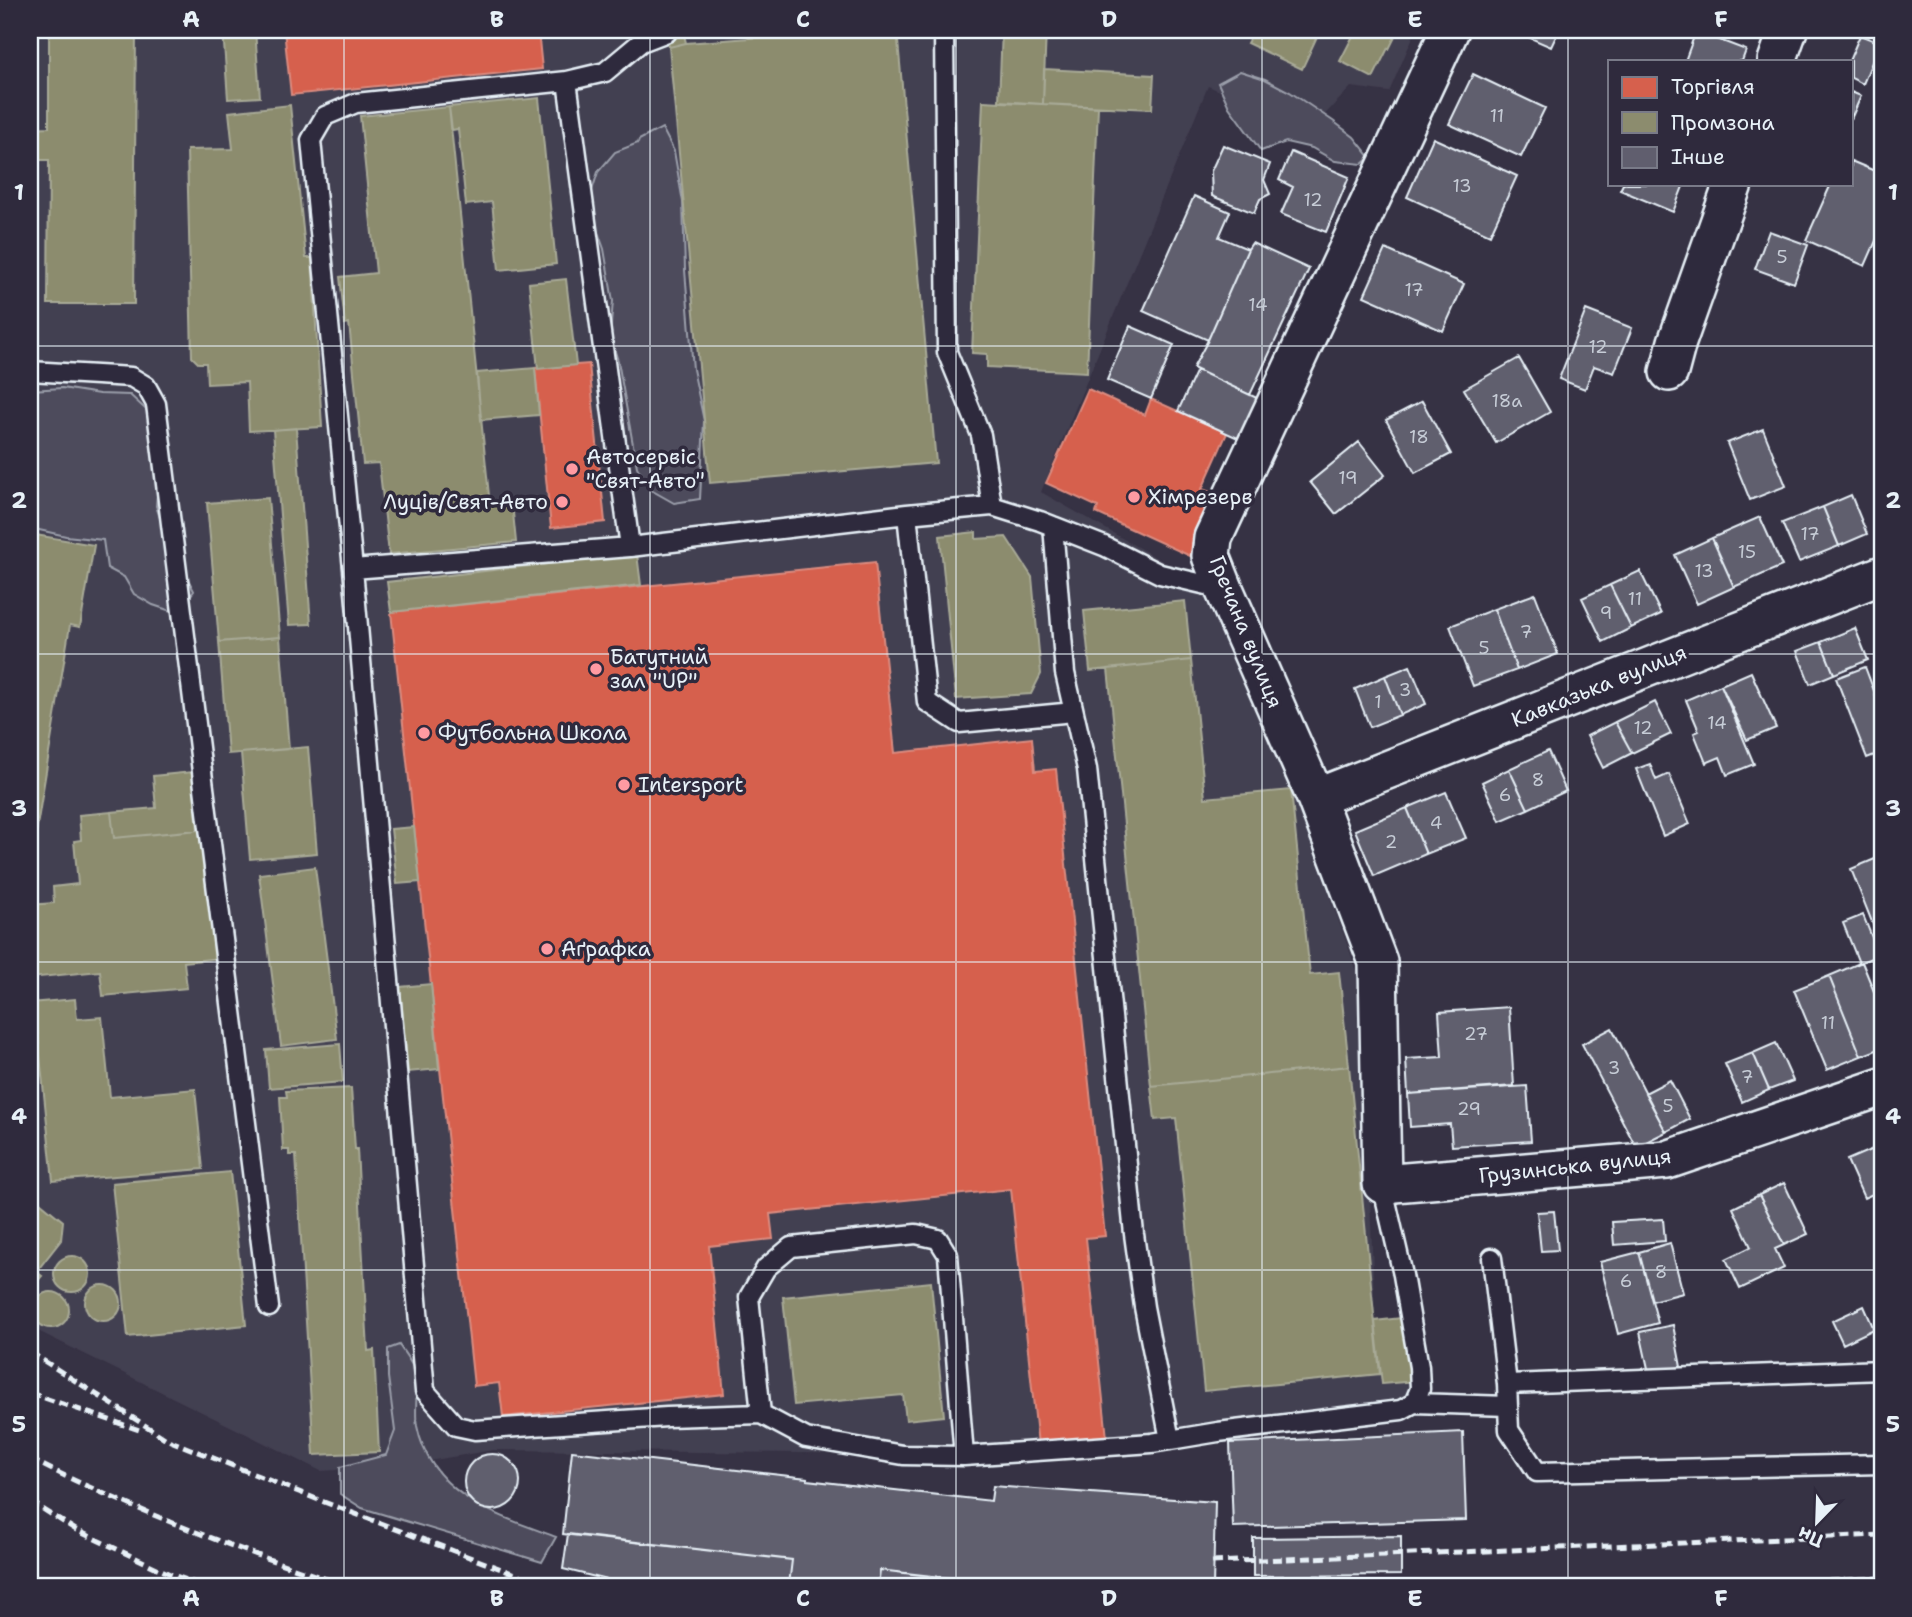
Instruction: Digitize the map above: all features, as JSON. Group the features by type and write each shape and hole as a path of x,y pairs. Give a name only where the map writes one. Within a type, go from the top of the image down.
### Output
{"street":[{"name":"Гречана вулиця","path":"1382,1184 1378,962 1316,797 1211,556 1213,538 1450,30"},
{"path":"1777,60 1788,30"},
{"path":"1669,372 1732,186"},
{"name":"Кавказька вулиця","path":"1316,797 1882,575"},
{"name":"Грузинська вулиця","path":"1382,1184 1667,1160 1882,1087"}],"lane":[{"path":"944,30 947,352 981,435 992,506"},
{"path":"667,32 641,42 605,72 567,82 356,103 325,116 311,140 353,569 425,1391 456,1426 475,1430 667,1417 761,1414 806,1438 903,1455 964,1455 1152,1443 1218,1432 1401,1410 1414,1403 1508,1406"},
{"path":"567,82 630,548"},
{"path":"30,371 131,377 146,386 156,404 269,1307"},
{"path":"353,569 630,548 992,506 1104,546 1160,574 1224,589"},
{"path":"907,514 927,702 959,723 1074,712"},
{"path":"1053,526 1065,673 1087,769 1134,1234 1144,1307 1170,1440"},
{"path":"1382,1184 1403,1275 1419,1367 1420,1389 1414,1403"},
{"path":"761,1414 749,1297 766,1268 791,1247 916,1234 938,1240 948,1255 964,1455"},
{"path":"1492,1258 1507,1384 1509,1430 1537,1472 1882,1464"},
{"path":"1507,1384 1882,1370"}],"shaded area":[{"path":"30,30 1416,30 1389,92 1351,87 1311,129 1208,86 1041,492 1197,581 1291,790 1361,982 1375,1320 1410,1317 1417,1407 998,1455 493,1450 399,1466 321,1471 30,1327"},
{"path":"1240,71 1265,79 1290,92 1354,137 1370,157 1362,164 1335,161 1312,148 1286,142 1261,151 1229,107 1218,83"},
{"path":"662,128 674,151 683,202 693,369 704,421 700,499 674,503 651,490 637,467 618,361 610,336 613,301 604,249 595,224 590,197 598,172 615,152 638,143"},
{"path":"62,388 99,394 130,395 155,418 160,463 156,506 166,536 194,591 177,613 153,605 134,594 124,577 107,568 103,540 30,528 30,391"},
{"path":"399,1345 414,1369 417,1386 417,1426 425,1450 436,1470 470,1500 490,1511 556,1537 542,1562 362,1508 340,1494 340,1467 386,1455 395,1431 388,1377 388,1349"}],"building: Торгівля":[{"path":"284,30 538,30 542,69 291,95"},
{"name":"Автосервіс \"Свят-Авто\"","path":"589,364 605,522 551,528 535,368"},
{"path":"1088,389 1145,415 1151,399 1227,433 1202,489 1210,492 1199,560 1096,513 1098,507 1046,483"},
{"path":"875,562 895,753 1032,738 1035,771 1056,769 1105,1236 1086,1238 1107,1438 1038,1445 1011,1189 770,1214 773,1239 709,1246 724,1394 503,1417 499,1383 474,1386 391,612"}],"building: Промзона":[{"path":"49,30 136,30 134,304 48,304 49,160 30,160 30,128 49,127"},
{"path":"223,30 255,30 260,97 228,99"},
{"path":"667,30 683,30 686,43 669,47"},
{"path":"849,30 897,30 936,463 710,483 669,47 686,43"},
{"path":"1002,30 1046,30 1043,104 999,101"},
{"path":"1254,30 1320,30 1302,69 1247,43"},
{"path":"1356,30 1397,30 1373,78 1340,61"},
{"path":"1044,69 1154,75 1152,109 1043,104"},
{"path":"539,98 556,264 499,270 492,202 466,205 458,129 452,130 449,107"},
{"path":"983,101 1098,107 1087,372 987,367 987,354 972,353"},
{"path":"290,105 306,258 312,258 322,427 249,431 247,382 207,384 206,363 198,363 192,357 187,150 233,149 229,112"},
{"path":"449,107 490,505 512,503 516,542 389,554 379,463 363,464 349,323 345,324 340,277 376,273 360,116"},
{"path":"566,279 576,365 538,369 529,283"},
{"path":"535,368 539,415 481,420 477,373"},
{"path":"296,428 311,624 289,625 273,430"},
{"path":"268,498 280,637 219,642 207,503"},
{"path":"976,532 976,539 1006,537 1032,577 1041,674 1031,694 956,699 940,536"},
{"path":"30,534 94,545 80,627 70,625 30,869"},
{"path":"637,554 641,585 391,612 387,582"},
{"path":"1185,601 1191,660 1090,671 1084,611"},
{"path":"280,637 289,749 228,754 219,642"},
{"path":"1191,660 1205,798 1291,790 1310,975 1339,972 1349,1066 1151,1086 1108,669"},
{"path":"308,747 317,853 250,859 241,753"},
{"path":"192,772 198,830 114,838 111,812 156,808 153,776"},
{"path":"111,812 114,838 207,829 220,958 184,962 187,988 103,996 100,971 30,978 30,905 54,903 53,887 78,884 74,841 81,840 79,815"},
{"path":"414,827 420,882 397,884 391,829"},
{"path":"315,867 337,1039 281,1046 259,874"},
{"path":"431,984 439,1069 408,1072 400,987"},
{"path":"75,999 77,1019 102,1017 110,1097 195,1089 203,1169 53,1181 37,1027 30,1027 30,1003"},
{"path":"340,1044 343,1082 269,1088 266,1050"},
{"path":"1349,1066 1380,1374 1204,1391 1176,1118 1155,1120 1151,1086"},
{"path":"351,1088 368,1351 374,1350 379,1452 314,1455 296,1155 289,1155 289,1150 283,1150 280,1097 287,1097 286,1091"},
{"path":"230,1172 246,1325 128,1337 112,1183"},
{"path":"30,1194 63,1221 61,1240 36,1272 30,1267"},
{"path":"72,1256 84,1262 90,1274 84,1286 72,1292 60,1286 54,1274 60,1262"},
{"path":"30,1267 42,1276 30,1290"},
{"path":"931,1282 944,1416 906,1420 903,1395 794,1405 783,1297"},
{"path":"103,1285 115,1291 121,1303 115,1315 103,1321 91,1315 85,1303 91,1291"},
{"path":"51,1292 63,1298 69,1310 63,1322 51,1328 39,1322 33,1310 39,1298"},
{"path":"1410,1317 1416,1381 1382,1384 1375,1321"}],"building: Інше":[{"path":"1512,30 1559,30 1551,47"},
{"path":"1696,31 1746,50 1742,60 1685,60"},
{"path":"1860,35 1880,43 1863,84 1853,79 1853,60 1849,60"},
{"path":"1473,74 1545,108 1521,157 1449,124"},
{"path":"1853,93 1861,96 1853,114"},
{"path":"1433,138 1517,176 1490,235 1407,197"},
{"path":"1223,145 1270,164 1264,180 1270,194 1260,199 1254,213 1212,196 1211,171"},
{"path":"1291,152 1349,177 1326,232 1281,214 1293,187 1279,180"},
{"path":"1853,162 1882,174 1882,227 1865,266 1806,240 1830,186 1853,186"},
{"path":"1622,186 1683,186 1673,212 1620,190"},
{"path":"1194,196 1230,212 1219,237 1248,249 1208,340 1143,311"},
{"path":"1769,231 1808,245 1794,283 1755,269"},
{"path":"1252,243 1309,269 1250,395 1193,368"},
{"path":"1385,249 1464,284 1443,331 1364,296"},
{"path":"1586,310 1632,328 1614,373 1594,366 1585,389 1559,379"},
{"path":"1130,326 1174,345 1151,399 1107,380"},
{"path":"1519,358 1550,412 1496,443 1464,389"},
{"path":"1197,370 1259,399 1240,439 1178,411"},
{"path":"1422,401 1451,454 1415,473 1386,420"},
{"path":"1763,429 1786,486 1750,500 1727,443"},
{"path":"1359,442 1385,475 1336,514 1310,482"},
{"path":"1851,495 1867,534 1839,546 1823,507"},
{"path":"1823,507 1839,546 1799,562 1782,523"},
{"path":"1760,517 1782,566 1734,587 1712,538"},
{"path":"1712,538 1734,587 1697,604 1675,555"},
{"path":"1640,571 1661,614 1631,628 1610,585"},
{"path":"1610,585 1631,628 1603,642 1582,598"},
{"path":"1535,594 1558,654 1517,670 1494,609"},
{"path":"1494,609 1517,670 1473,686 1450,626"},
{"path":"1855,628 1868,660 1834,674 1821,642"},
{"path":"1821,642 1834,674 1810,684 1797,651"},
{"path":"1410,666 1426,704 1400,715 1385,676"},
{"path":"1865,667 1882,712 1882,752 1867,758 1836,678"},
{"path":"1751,672 1776,728 1747,740 1721,685"},
{"path":"1385,676 1400,715 1370,727 1355,689"},
{"path":"1721,685 1754,764 1727,775 1720,757 1706,763 1694,733 1699,731 1686,700"},
{"path":"1655,702 1671,734 1632,753 1615,722"},
{"path":"1615,722 1632,753 1603,768 1587,736"},
{"path":"1548,751 1566,791 1528,809 1509,769"},
{"path":"1650,764 1656,780 1669,774 1690,824 1663,836 1636,769"},
{"path":"1509,769 1528,809 1500,821 1482,782"},
{"path":"1446,792 1466,838 1426,854 1407,808"},
{"path":"1407,808 1426,854 1374,876 1355,830"},
{"path":"1882,856 1882,930 1876,932 1851,869"},
{"path":"1863,915 1879,955 1859,963 1843,923"},
{"path":"1862,962 1882,1011 1882,1048 1861,1056 1829,976"},
{"path":"1829,976 1861,1056 1827,1070 1794,990"},
{"path":"1509,1007 1514,1086 1408,1094 1406,1059 1442,1057 1439,1012"},
{"path":"1612,1028 1666,1132 1636,1147 1582,1044"},
{"path":"1776,1043 1793,1081 1769,1090 1753,1053"},
{"path":"1753,1053 1769,1090 1742,1102 1725,1064"},
{"path":"1670,1080 1690,1119 1666,1132 1645,1093"},
{"path":"1527,1086 1531,1141 1452,1146 1450,1124 1410,1127 1408,1094"},
{"path":"1882,1145 1882,1190 1864,1198 1847,1160"},
{"path":"1784,1183 1808,1234 1784,1245 1759,1195"},
{"path":"1759,1195 1784,1245 1775,1249 1784,1268 1740,1289 1726,1259 1751,1247 1733,1208"},
{"path":"1554,1211 1558,1250 1541,1251 1537,1212"},
{"path":"1663,1219 1665,1241 1614,1245 1612,1222"},
{"path":"1670,1243 1683,1293 1652,1301 1639,1252"},
{"path":"1639,1252 1658,1323 1618,1334 1600,1262"},
{"path":"1864,1306 1874,1329 1843,1344 1832,1321"},
{"path":"1673,1325 1681,1367 1649,1373 1640,1332"},
{"path":"1463,1432 1466,1520 1233,1527 1230,1443"},
{"path":"572,1451 991,1501 993,1486 1215,1502 1213,1587 1128,1587 986,1578 986,1582 880,1570 878,1587 789,1585 792,1560 563,1534"},
{"path":"492,1454 503,1456 512,1462 518,1471 518,1493 512,1502 503,1508 492,1510 481,1508 472,1502 466,1493 464,1482 466,1471 472,1462 481,1456"},
{"path":"568,1534 792,1560 789,1585 807,1587 636,1587 563,1569"},
{"path":"1401,1536 1401,1575 1253,1576 1253,1538"},
{"path":"880,1570 961,1580 960,1587 878,1587"}],"railway":[{"path":"30,1352 168,1440 525,1578 558,1587"},
{"path":"30,1393 142,1431"},
{"path":"30,1459 108,1496 188,1529 351,1587"},
{"path":"30,1501 76,1530 170,1574 206,1587"},
{"path":"1212,1562 1882,1535"},
{"path":"30,1577 44,1587"},
{"path":"1724,1587 1882,1578"}],"place":[{"name":"Автосервіс \"Свят-Авто\"","path":"572,469"},
{"name":"Хімрезерв","path":"1134,497"},
{"name":"Луців/Свят-Авто","path":"562,502"},
{"name":"Батутний зал \"UP\"","path":"596,669"},
{"name":"Футбольна Школа","path":"424,733"},
{"name":"Intersport","path":"624,785"},
{"name":"Аґрафка","path":"547,949"}]}
